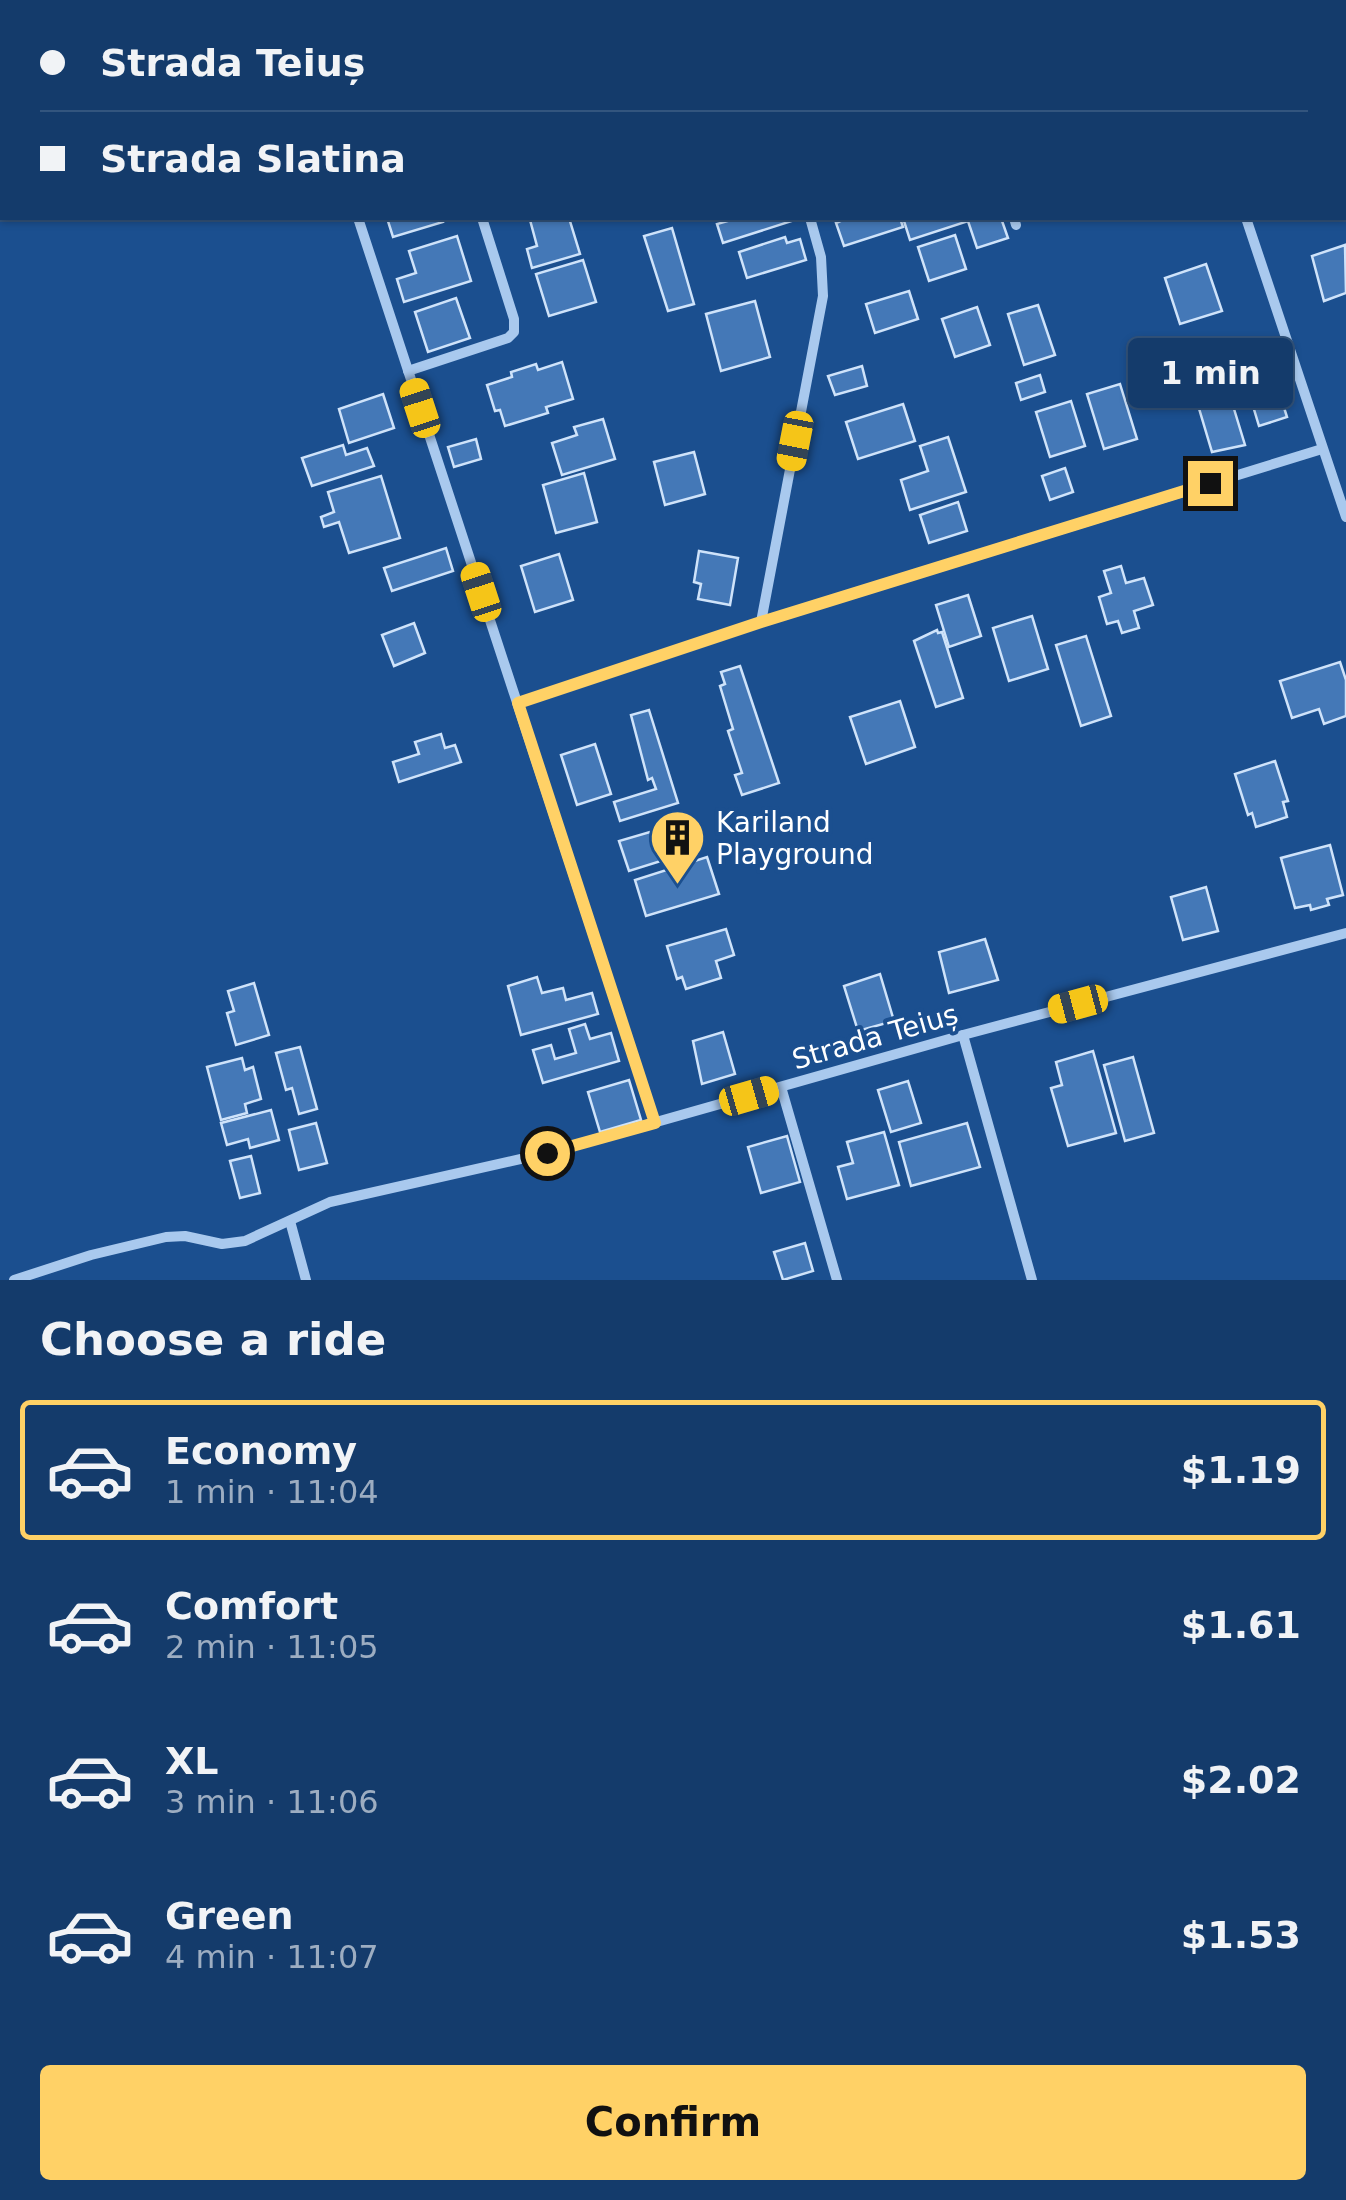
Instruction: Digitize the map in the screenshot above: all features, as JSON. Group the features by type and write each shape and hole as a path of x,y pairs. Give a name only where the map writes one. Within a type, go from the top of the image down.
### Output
{"street":[{"path":"359,220 655,1123"},
{"path":"408,371 508,338 514,332 514,319 483,220"},
{"path":"761,622 823,296 821,257 811,220"},
{"path":"1247,220 1346,517"},
{"path":"518,703 761,622 1322,448"},
{"name":"Strada Teiuș","path":"14,1280 146,1240 186,1236 234,1243 258,1237 316,1206 530,1157 963,1035 1346,933"},
{"path":"963,1035 1032,1280"},
{"path":"781,1087 836,1280"},
{"path":"290,1222 306,1280"}],"building":[{"path":"388,220 442,220 443,222 393,237"},
{"path":"530,220 570,220 580,254 532,268 527,249 537,246"},
{"path":"731,220 795,220 723,243 717,224"},
{"path":"901,220 903,227 844,246 836,223"},
{"path":"904,220 1002,220 1008,238 977,248 968,221 910,240"},
{"path":"672,228 694,304 668,311 644,236"},
{"path":"955,235 966,269 929,281 918,247"},
{"path":"457,236 471,281 404,302 397,279 416,273 409,251"},
{"path":"785,237 787,243 800,239 806,260 747,278 739,252"},
{"path":"1345,245 1346,293 1324,301 1312,256"},
{"path":"583,260 596,302 549,316 536,274"},
{"path":"1206,264 1222,311 1180,324 1165,278"},
{"path":"909,291 918,319 875,333 866,304"},
{"path":"456,298 470,338 428,352 415,312"},
{"path":"755,301 770,357 721,371 706,314"},
{"path":"1038,305 1055,355 1024,365 1008,314"},
{"path":"977,307 990,345 955,357 942,319"},
{"path":"1268,357 1287,417 1259,426 1241,366"},
{"path":"562,362 573,399 546,407 548,413 505,426 500,410 495,411 487,385 536,364 538,370"},
{"path":"862,366 867,386 835,395 828,376"},
{"path":"1040,375 1045,392 1021,400 1016,383"},
{"path":"1120,384 1137,439 1104,449 1087,394"},
{"path":"1227,386 1245,445 1212,452 1195,395"},
{"path":"383,394 394,428 349,443 339,409"},
{"path":"1071,401 1085,446 1050,457 1036,412"},
{"path":"903,404 915,441 858,459 846,422"},
{"path":"603,419 615,459 562,475 552,443 577,435 574,427"},
{"path":"948,437 966,492 910,510 901,480 928,471 920,446"},
{"path":"476,439 481,459 454,467 448,447"},
{"path":"343,445 346,455 367,448 374,466 312,486 302,458"},
{"path":"694,452 705,494 665,505 654,462"},
{"path":"1065,468 1073,492 1050,500 1042,476"},
{"path":"584,473 597,522 556,533 543,485"},
{"path":"381,476 400,538 349,553 339,522 324,527 321,517 334,512 328,492"},
{"path":"958,502 967,531 929,543 920,515"},
{"path":"446,548 453,571 392,591 384,568"},
{"path":"699,551 738,558 730,605 698,599 701,584 694,582"},
{"path":"559,554 573,600 535,612 521,566"},
{"path":"1121,566 1126,583 1144,578 1153,605 1134,611 1139,628 1122,633 1118,621 1107,624 1099,597 1111,593 1104,571"},
{"path":"968,595 981,636 949,647 936,605"},
{"path":"1032,616 1048,669 1009,681 993,628"},
{"path":"414,623 425,653 394,666 382,635"},
{"path":"937,630 942,632 963,698 936,707 914,641"},
{"path":"1086,636 1111,716 1081,726 1056,645"},
{"path":"1340,662 1346,680 1346,716 1324,724 1319,709 1292,718 1280,681"},
{"path":"740,666 779,783 742,795 735,775 742,773 728,731 733,729 720,686 725,684 721,672"},
{"path":"900,701 915,747 866,764 850,717"},
{"path":"649,710 678,803 620,821 614,802 656,789 652,778 648,780 631,715"},
{"path":"441,734 445,748 455,745 461,762 399,782 393,762 419,754 415,742"},
{"path":"595,744 611,794 577,805 561,755"},
{"path":"1275,761 1288,801 1283,802 1287,817 1256,827 1252,813 1248,815 1235,774"},
{"path":"667,827 677,856 629,871 619,841"},
{"path":"1330,845 1343,895 1327,899 1329,905 1311,910 1310,905 1295,908 1281,858"},
{"name":"Kariland Playground","path":"707,857 719,894 646,916 635,880"},
{"path":"1206,887 1218,931 1183,940 1171,897"},
{"path":"726,929 734,955 716,961 721,978 686,989 682,977 677,979 667,946"},
{"path":"985,939 998,980 949,993 939,952"},
{"path":"880,974 894,1021 858,1031 844,986"},
{"path":"537,977 542,993 563,988 566,1000 592,993 598,1014 521,1035 508,986"},
{"path":"254,983 269,1035 236,1045 227,1013 234,1011 228,991"},
{"path":"585,1024 590,1039 611,1033 619,1061 543,1083 533,1050 551,1045 555,1059 576,1053 569,1029"},
{"path":"723,1032 735,1074 702,1084 693,1041"},
{"path":"300,1047 317,1109 299,1114 292,1088 286,1090 276,1053"},
{"path":"1093,1051 1116,1133 1068,1146 1051,1088 1062,1085 1056,1062"},
{"path":"1133,1057 1154,1133 1125,1141 1104,1065"},
{"path":"242,1058 245,1070 253,1067 261,1099 245,1104 247,1113 221,1120 207,1067"},
{"path":"629,1080 641,1120 600,1132 588,1092"},
{"path":"908,1081 921,1123 891,1132 878,1090"},
{"path":"271,1110 279,1140 250,1148 248,1139 227,1145 221,1123"},
{"path":"316,1123 327,1163 299,1170 289,1130"},
{"path":"967,1123 980,1167 911,1186 899,1142"},
{"path":"884,1132 899,1185 847,1199 838,1167 853,1163 847,1142"},
{"path":"787,1136 800,1182 761,1193 748,1147"},
{"path":"251,1156 260,1193 240,1198 230,1161"},
{"path":"805,1243 813,1271 783,1280 774,1252"}],"place":[{"name":"Kariland Playground","path":"677,887"}],"route":[{"path":"547,1153 655,1123 518,703 761,622 1210,483"}]}
